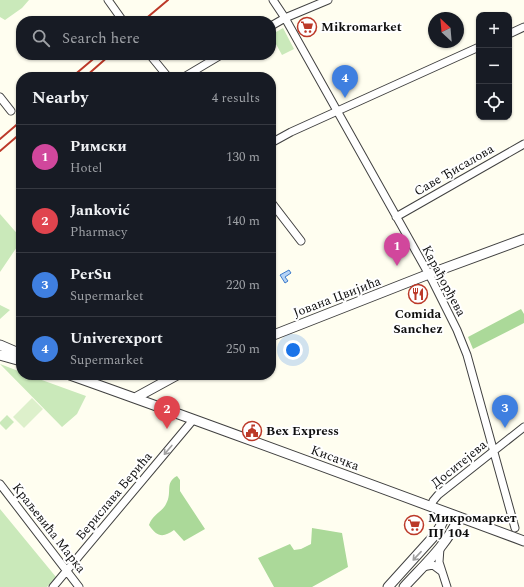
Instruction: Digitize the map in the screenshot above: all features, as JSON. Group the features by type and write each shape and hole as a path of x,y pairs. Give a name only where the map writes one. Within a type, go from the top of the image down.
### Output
{"street":[{"path":"108,0 119,16"},
{"name":"Карађорђева","path":"273,0 285,18 429,274 457,330 467,355 515,528"},
{"path":"276,23 328,0"},
{"path":"512,33 524,27"},
{"path":"276,140 291,132 477,48"},
{"path":"154,60 164,72"},
{"path":"192,72 213,60"},
{"path":"0,97 11,111"},
{"name":"Саве Ђисалова","path":"396,217 524,144"},
{"path":"276,208 301,241"},
{"name":"Јована Цвијића","path":"276,334 429,274 524,239"},
{"path":"0,345 16,352"},
{"path":"0,355 16,360"},
{"name":"Кисачка","path":"84,380 524,541"},
{"path":"135,398 168,380"},
{"name":"Берислава Берића","path":"53,587 193,420"},
{"name":"Доситејева","path":"431,507 433,501 438,495 524,427"},
{"name":"Краљевића Марка","path":"0,484 79,587"},
{"path":"388,587 435,535 447,513"},
{"path":"404,587 440,548 458,517"},
{"path":"440,548 439,561 441,571 448,587"},
{"path":"422,567 433,565 441,571"}],"green space":[{"path":"0,0 29,0 22,8 5,20 0,17"},
{"path":"283,28 294,49 282,55 276,44 276,32"},
{"path":"0,214 16,232 16,248 0,272"},
{"path":"0,305 10,310 0,319"},
{"path":"521,309 524,314 524,323 473,349 468,337"},
{"path":"0,364 16,370 16,380 42,380 86,396 77,414 62,427"},
{"path":"32,398 43,409 24,428 13,417"},
{"path":"7,415 14,422 6,430 0,422"},
{"path":"177,476 180,480 180,491 205,529 184,541 174,530 167,534 160,535 149,525 152,519 166,504 171,482"},
{"path":"0,509 56,577 47,587 0,587"},
{"path":"312,528 342,533 348,567 312,587 274,587 258,558 290,544 294,550 301,549 311,544"}],"water":[{"path":"289,270 291,273 285,277 288,281 285,283 280,275"}],"railway":[{"path":"149,16 168,0"},
{"path":"78,72 92,60"},
{"path":"91,72 104,60"},
{"path":"0,139 16,125"},
{"path":"0,151 16,137"}],"place":[{"name":"Mikromarket","path":"307,27"},
{"name":"Univerexport","path":"345,98"},
{"name":"Римски","path":"397,266"},
{"name":"Comida Sanchez","path":"418,294"},
{"name":"PerSu","path":"505,428"},
{"name":"Janković","path":"167,429"},
{"name":"Bex Express","path":"252,431"},
{"name":"Микромаркет ПЈ 104","path":"414,525"}]}
